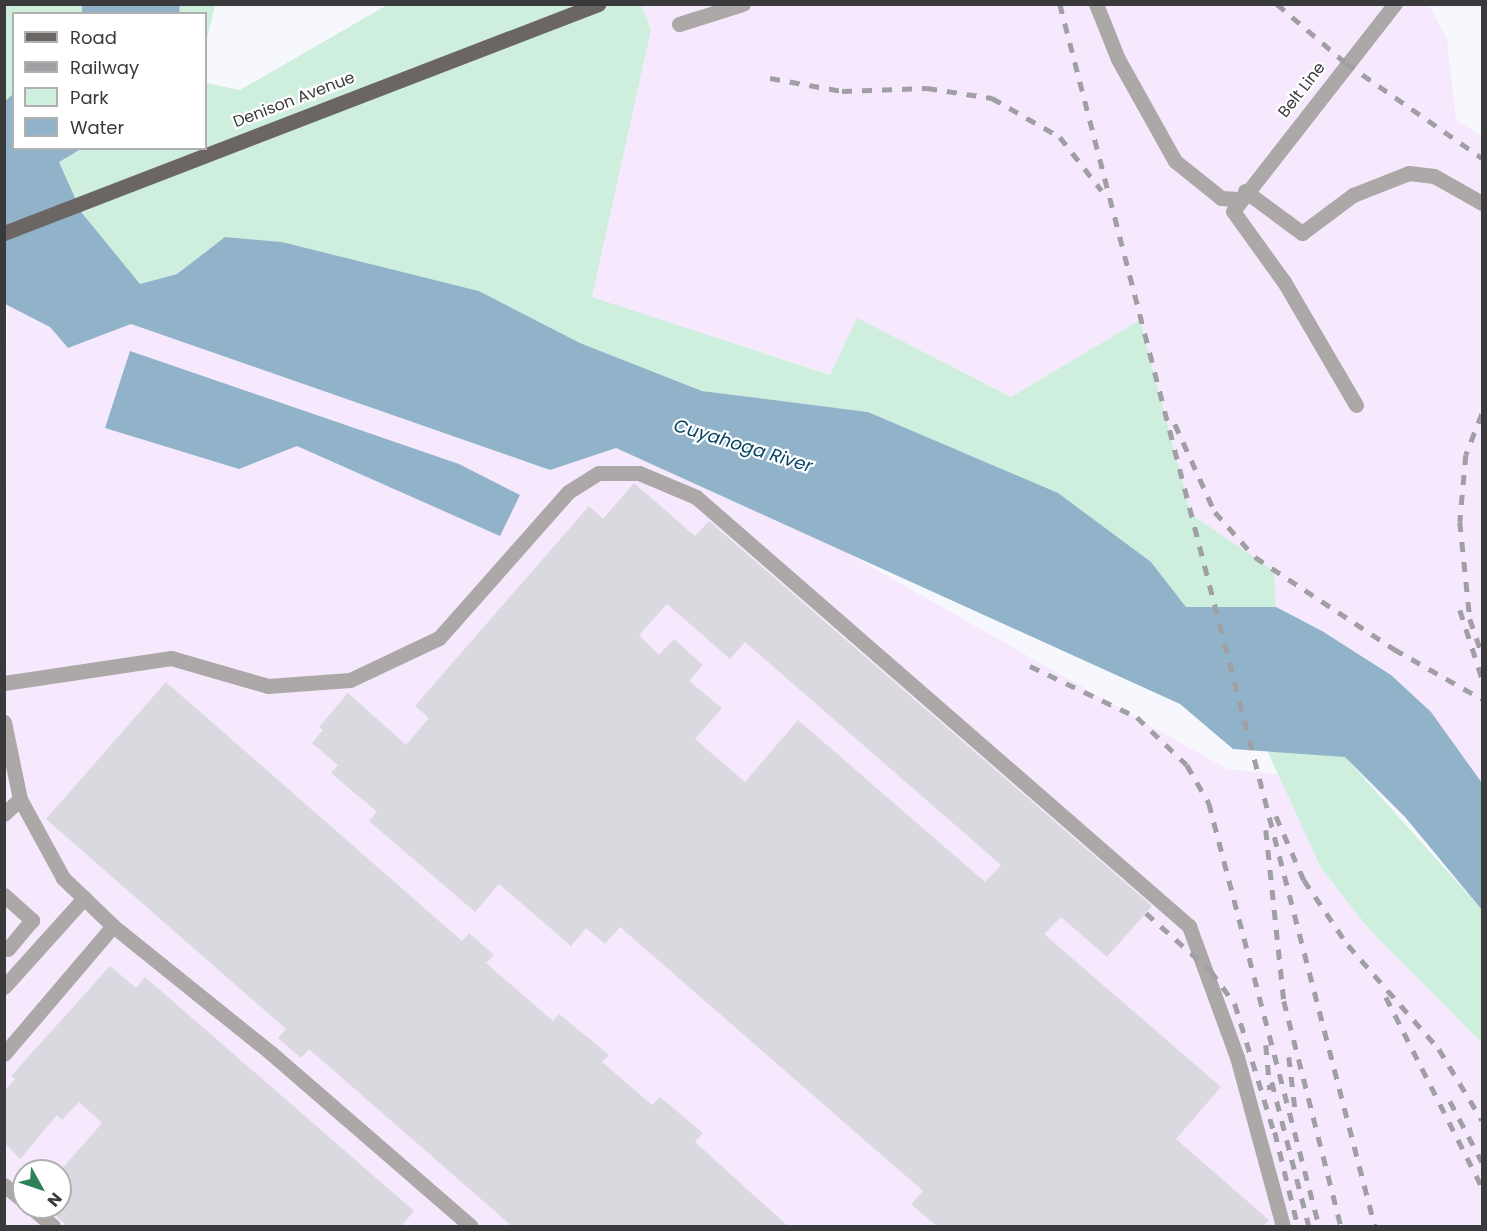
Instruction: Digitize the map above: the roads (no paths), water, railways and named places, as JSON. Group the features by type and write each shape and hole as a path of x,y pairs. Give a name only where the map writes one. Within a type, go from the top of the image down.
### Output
{"main road":[{"name":"Denison Avenue","path":"4,233 598,4"}],"street":[{"path":"679,24 743,4"},
{"path":"1096,4 1119,59 1175,161 1221,198 1241,195 1302,233 1353,195 1408,173 1434,176 1482,203"},
{"name":"Belt Line","path":"1241,195 1395,4"},
{"path":"1241,195 1233,210 1239,224 1284,282 1356,405"},
{"path":"4,683 171,658 268,686 350,680 438,638 568,492 599,473 639,473 696,497 1189,926 1237,1057 1283,1227"},
{"path":"4,722 20,799 63,878 112,926 271,1053 471,1227"},
{"path":"4,814 20,799"},
{"path":"4,896 32,920 6,950"},
{"path":"4,987 84,898"},
{"path":"4,1054 112,926"}],"water":[{"path":"82,4 180,5 179,12 82,12"},
{"name":"Cuyahoga River","path":"12,95 12,150 79,150 59,162 82,213 140,284 177,274 225,237 282,242 479,291 580,343 702,391 868,412 1058,493 1151,562 1186,607 1276,607 1322,631 1391,675 1431,712 1482,783 1482,910 1405,817 1345,757 1233,749 1180,704 616,448 550,470 131,324 68,348 50,327 5,304 4,102"},
{"path":"130,351 459,464 520,495 500,536 297,446 239,469 105,428"}],"railway":[{"path":"1060,4 1375,1226"},
{"path":"1277,4 1346,63 1482,158"},
{"path":"770,78 842,91 927,88 992,98 1060,137 1102,191"},
{"path":"1482,414 1466,455 1460,522 1470,619 1482,653"},
{"path":"1175,424 1215,512 1255,557 1394,649 1482,699"},
{"path":"1460,610 1482,678"},
{"path":"1030,666 1137,717 1187,765 1209,803 1319,1226"},
{"path":"1276,816 1304,880 1348,945 1439,1049 1482,1120"},
{"path":"1266,830 1284,1001 1341,1226"},
{"path":"1146,913 1211,971 1235,1004 1276,1138"},
{"path":"1386,997 1482,1187"},
{"path":"1266,1045 1270,1090"},
{"path":"1289,1057 1295,1108"},
{"path":"1272,1082 1309,1226"},
{"path":"1450,1101 1482,1162"},
{"path":"1275,1132 1298,1226"}]}
